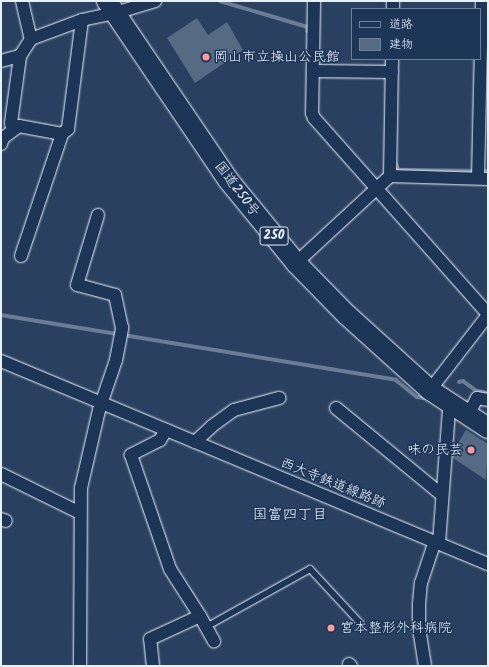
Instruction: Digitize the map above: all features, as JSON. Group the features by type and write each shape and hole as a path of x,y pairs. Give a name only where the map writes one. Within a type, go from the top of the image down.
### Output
{"highway":[{"name":"国道250号","path":"117,6 229,181 347,315 433,385 452,404 479,410"},
{"name":"国道250号","path":"433,385 479,410 488,428"}],"street":[{"path":"22,1 31,39"},
{"path":"13,130 11,123 20,56 31,39 117,6 155,1"},
{"path":"314,1 312,113 314,118 488,314 433,385"},
{"path":"299,260 390,176 481,175 482,1"},
{"path":"21,256 62,134 68,129 82,20"},
{"path":"1,61 20,56"},
{"path":"390,176 392,60"},
{"path":"313,71 392,72"},
{"path":"1,144 3,138 19,126 62,134"},
{"path":"80,666 81,488 99,410 103,403 116,360 121,334 115,295 77,285 98,215"},
{"name":"西大寺鉄道線路跡","path":"1,361 488,564"},
{"path":"195,442 212,426 234,410 279,398"},
{"path":"425,666 419,629 421,583 437,542 449,411 452,404"},
{"path":"336,408 442,495"},
{"path":"166,430 160,440 131,455 170,569 214,641"},
{"path":"1,474 80,513"},
{"path":"153,666 150,639 200,616"}],"lane":[{"path":"206,627 310,569 360,623"}],"building":[{"name":"岡山市立操山公民館","path":"197,18 208,35 227,22 243,50 195,83 167,38"},
{"name":"味の民芸","path":"466,430 488,444 486,480 450,456"}],"waterway":[{"path":"220,1 308,27 308,31"},
{"path":"396,163 399,170 488,171"},
{"path":"1,315 396,380 417,397 424,398"},
{"path":"459,382 463,381 477,391 488,393"}],"place":[{"name":"岡山市立操山公民館","path":"206,57"},
{"name":"味の民芸","path":"471,450"},
{"name":"宮本整形外科病院","path":"331,628"}],"district":[{"name":"国富四丁目","path":"290,516"}]}
